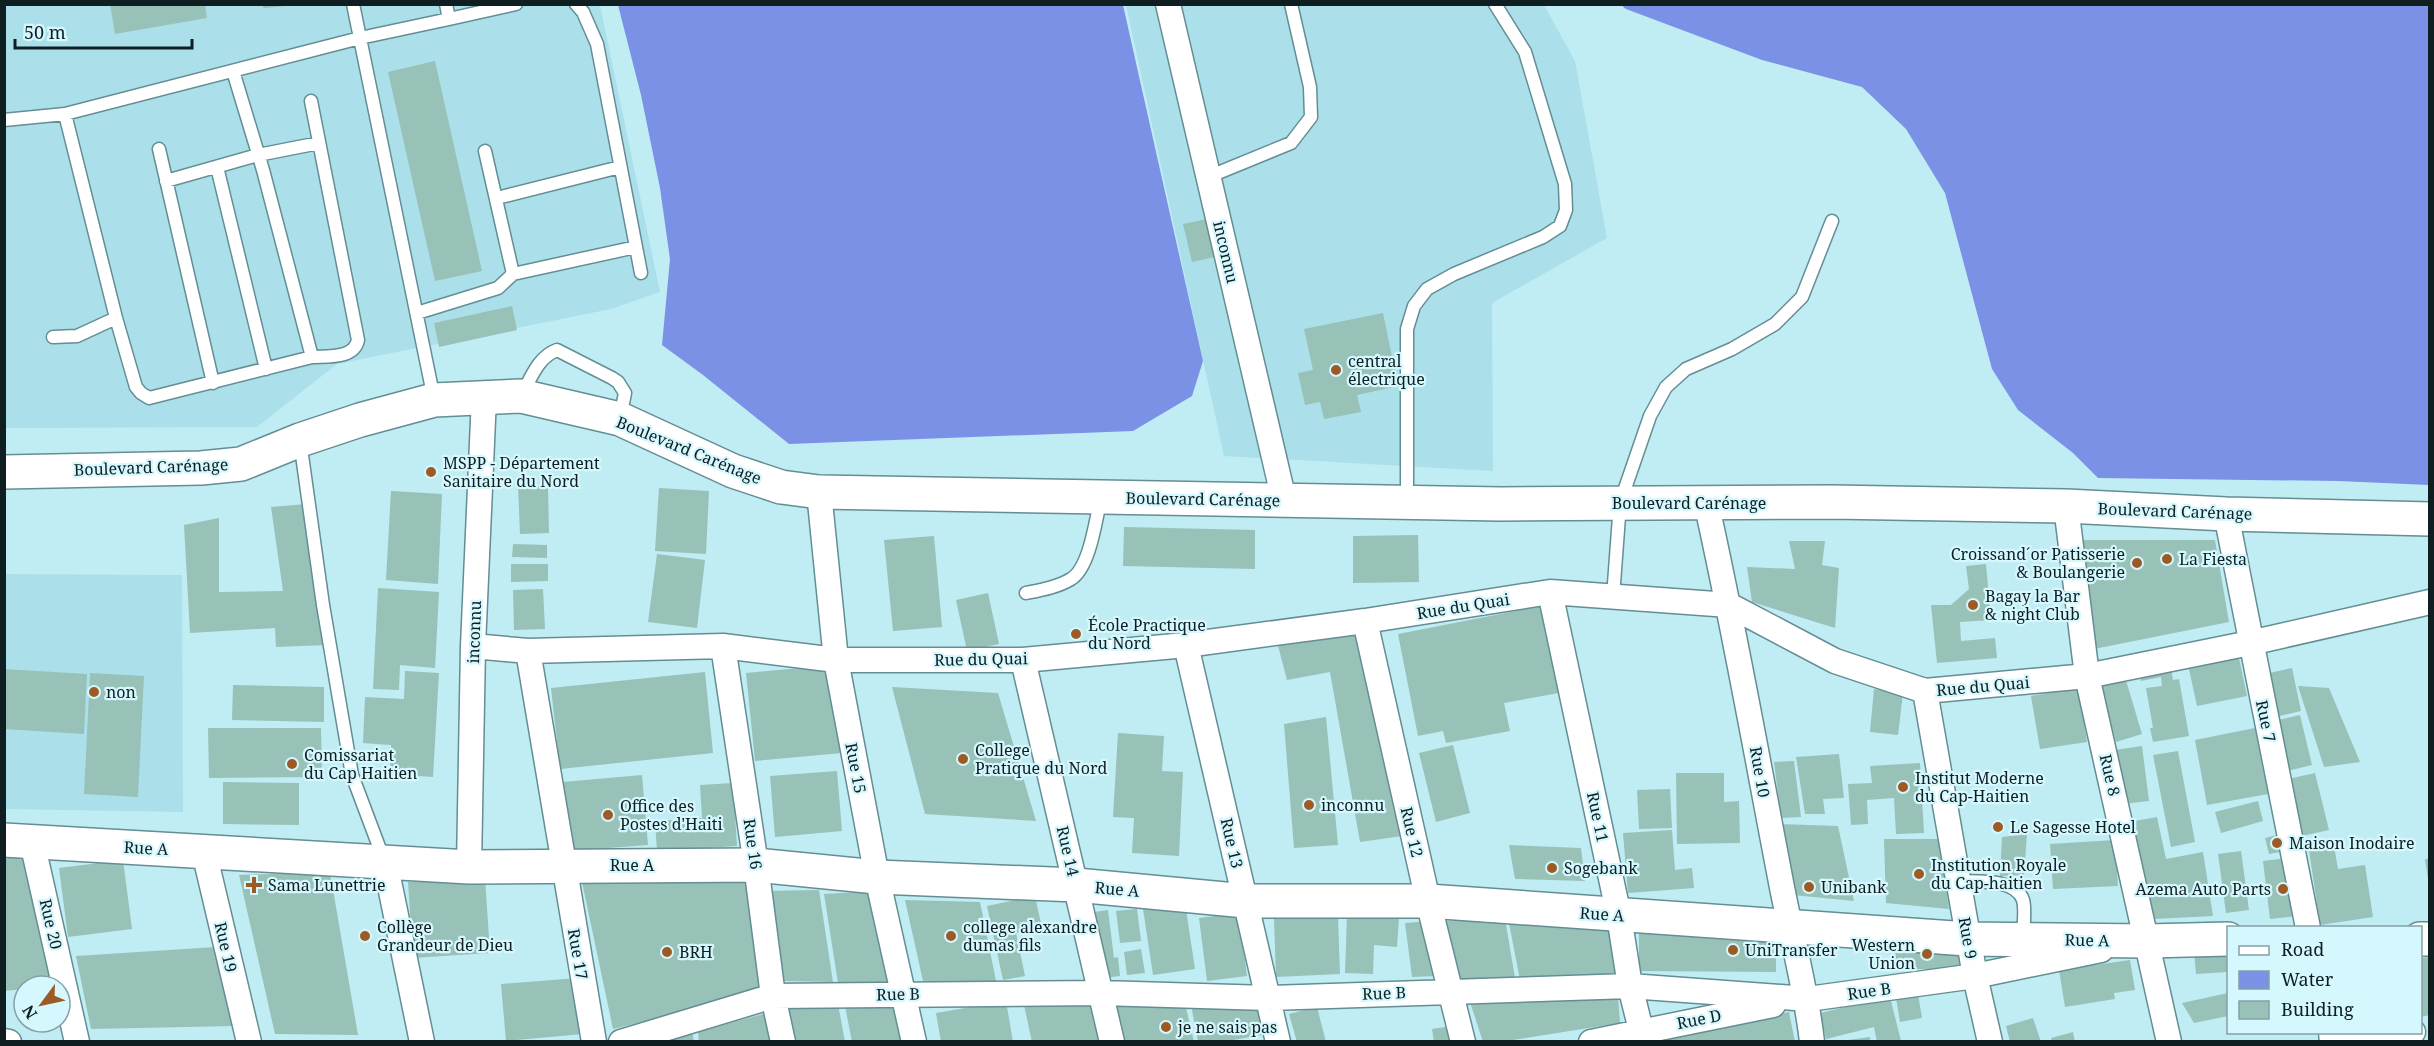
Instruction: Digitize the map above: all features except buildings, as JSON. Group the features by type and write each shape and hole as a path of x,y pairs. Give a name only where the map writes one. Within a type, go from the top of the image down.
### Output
{"street":[{"name":"inconnu","path":"1168,4 1284,500"},
{"name":"Boulevard Carénage","path":"4,472 201,468 241,464 300,440 360,420 435,400 521,396 620,419 734,471 781,487 819,492 1407,502 1706,502 2066,506 2226,514 2430,519"},
{"name":"inconnu","path":"469,867 473,646 484,397"},
{"name":"Rue 15","path":"819,492 836,660 877,877 914,1041"},
{"name":"Rue 10","path":"1706,502 1729,605 1788,925 1808,999 1812,1041"},
{"name":"Rue 8","path":"2066,506 2087,676 2169,1041"},
{"name":"Rue 7","path":"2226,514 2308,926"},
{"name":"Rue du Quai","path":"473,646 528,651 723,646 836,660 1023,660 1186,645 1365,621 1550,592 1729,605 1835,661 1925,691 2087,676 2250,643 2430,602"},
{"name":"Rue 11","path":"1550,592 1619,916 1630,986 1643,1036"},
{"name":"Rue 12","path":"1365,621 1428,901 1463,1041"},
{"name":"Rue 13","path":"1186,645 1278,1041"},
{"name":"Rue 16","path":"723,646 773,996 783,1041"},
{"path":"528,651 563,866"},
{"name":"Rue 14","path":"1023,660 1112,1041"},
{"name":"Rue 9","path":"1925,691 1968,939 1990,1041"},
{"name":"Rue A","path":"18,841 469,867 756,865 877,877 1076,885 1246,901 1428,901 1968,939 2148,941 2227,939"},
{"name":"Rue 20","path":"18,841 77,1041"},
{"name":"Rue 19","path":"204,852 249,1041"},
{"path":"385,862 423,1041"},
{"name":"Rue 17","path":"563,866 594,1041"},
{"name":"Rue B","path":"621,1041 773,996 1101,993 1268,998 1630,986 1808,999 1975,976 2148,941"},
{"name":"Rue D","path":"1590,1041 1643,1036 1808,999"},
{"path":"2348,1041 2399,1034"},
{"path":"4,1041 9,1041"}],"lane":[{"path":"353,4 435,400"},
{"path":"446,4 449,19"},
{"path":"4,120 65,114 360,38 516,4"},
{"path":"576,4 583,12 597,44 641,273"},
{"path":"1208,177 1291,143 1311,117 1310,87 1291,4"},
{"path":"1407,502 1407,329 1414,306 1427,289 1454,274 1543,237 1560,226 1566,210 1565,184 1525,52 1495,4"},
{"path":"233,71 258,154 312,357"},
{"path":"65,114 116,318 136,387 145,397 154,398 312,357 350,353 356,348 358,340 311,101"},
{"path":"166,181 258,154 319,143"},
{"path":"159,149 213,382"},
{"path":"485,151 513,274"},
{"path":"217,166 266,369"},
{"path":"497,198 620,167"},
{"path":"1613,597 1620,503 1650,416 1666,387 1686,369 1732,349 1775,324 1802,297 1832,221"},
{"path":"417,313 498,288 513,274 636,247"},
{"path":"53,337 78,336 116,318"},
{"path":"521,396 542,360 549,353 557,350 618,382 625,393 620,419"},
{"path":"300,440 351,775 385,862"},
{"path":"1026,593 1060,585 1073,578 1084,565 1101,497"},
{"path":"1958,882 1986,882 2009,886 2018,893 2023,900 2023,939"}],"shaded area":[{"path":"4,5 600,5 660,292 611,309 337,364 257,427 5,428"},
{"path":"1126,5 1544,5 1575,61 1607,238 1492,303 1493,471 1224,456"},
{"name":"non","path":"5,574 182,575 183,812 5,809"}],"water":[{"path":"618,5 1123,5 1203,361 1192,396 1133,431 789,444 662,345 670,259 660,188 641,95"},
{"path":"1621,5 2429,5 2429,485 2338,481 2098,478 2073,453 2018,410 1992,369 1945,193 1906,129 1862,87 1762,60 1626,9"}],"place":[{"name":"central électrique","path":"1336,370"},
{"name":"MSPP - Département Sanitaire du Nord","path":"431,472"},
{"name":"La Fiesta","path":"2167,559"},
{"name":"Croissand´or Patisserie & Boulangerie","path":"2137,563"},
{"name":"Bagay la Bar & night Club","path":"1973,605"},
{"name":"École Practique du Nord","path":"1076,634"},
{"name":"non","path":"94,692"},
{"name":"College Pratique du Nord","path":"963,759"},
{"name":"Comissariat du Cap Haitien","path":"292,764"},
{"name":"Institut Moderne du Cap-Haitien","path":"1903,787"},
{"name":"inconnu","path":"1309,805"},
{"name":"Office des Postes d'Haiti","path":"608,815"},
{"name":"Le Sagesse Hotel","path":"1998,827"},
{"name":"Maison Inodaire","path":"2277,843"},
{"name":"Sogebank","path":"1552,868"},
{"name":"Institution Royale du Cap-haitien","path":"1919,874"},
{"name":"Sama Lunettrie","path":"254,885"},
{"name":"Unibank","path":"1809,887"},
{"name":"Azema Auto Parts","path":"2283,889"},
{"name":"Collège Grandeur de Dieu","path":"365,936"},
{"name":"college alexandre dumas fils","path":"951,936"},
{"name":"UniTransfer","path":"1733,950"},
{"name":"BRH","path":"667,952"},
{"name":"Western Union","path":"1927,954"},
{"name":"je ne sais pas","path":"1166,1027"}]}
